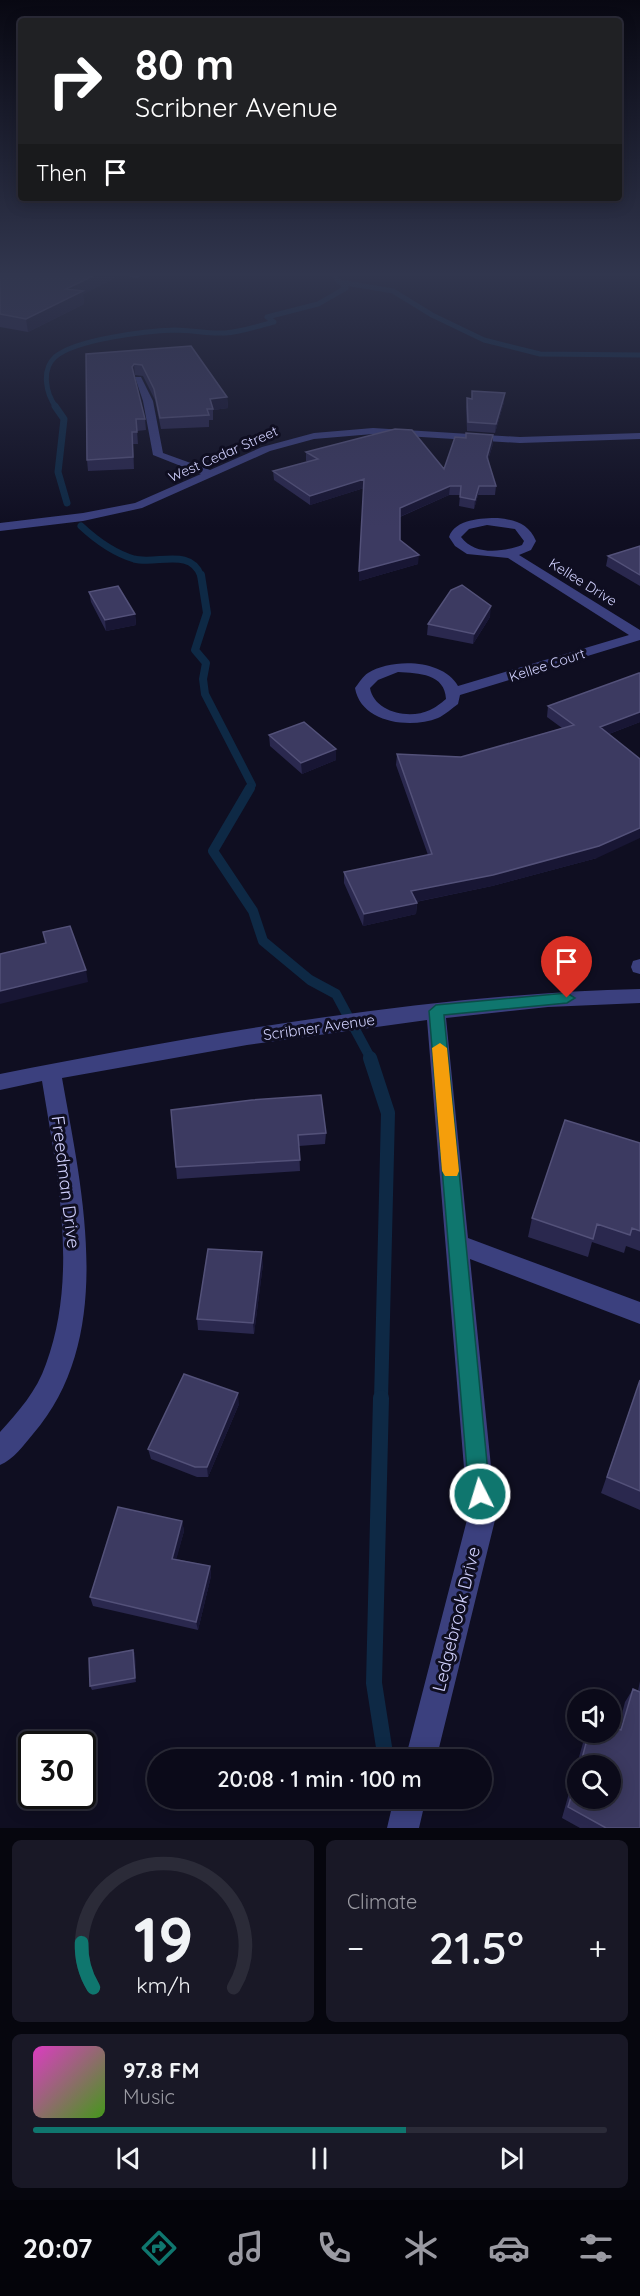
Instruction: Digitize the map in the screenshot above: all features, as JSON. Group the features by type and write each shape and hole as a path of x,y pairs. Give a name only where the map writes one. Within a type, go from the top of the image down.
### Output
{"street":[{"path":"138,379 148,401 158,455 212,474"},
{"name":"West Cedar Street","path":"0,527 125,510 150,502 266,449 335,433 391,431 548,440 640,436"},
{"name":"Kellee Drive","path":"510,554 527,547 530,541 525,530 516,526 482,521 472,523 457,531 455,537 464,548 485,554 510,554 640,636"},
{"name":"Kellee Court","path":"454,692 640,636"},
{"path":"412,668 441,676 454,692 453,701 445,709 419,718 386,716 373,710 364,702 361,693 363,684 370,677 389,670 412,668"},
{"name":"Scribner Avenue","path":"0,1082 238,1038 436,1011 549,999 640,996"},
{"name":"Ledgebrook Drive","path":"423,1749 482,1516 436,1011"},
{"name":"Freedman Drive","path":"0,1452 37,1408 57,1371 70,1328 76,1280 74,1217 51,1071"},
{"path":"457,1245 640,1313"},
{"path":"403,1828 407,1809"}],"building":[{"path":"86,357 199,357 227,397 210,399 213,409 207,409 209,415 160,418 154,389 142,365 134,364 132,367 145,419 136,419 137,432 132,432 133,457 87,460"},
{"path":"472,391 505,393 496,424 468,422 467,398 472,399"},
{"path":"395,429 412,430 444,469 455,437 466,438 466,433 493,435 487,457 496,486 479,486 475,500 460,497 461,486 450,486 400,508 400,540 419,555 359,571 364,479 310,496 273,471 318,459 306,452"},
{"path":"640,546 640,575 608,556"},
{"path":"462,585 491,606 474,634 428,624 451,590"},
{"path":"118,586 135,614 105,620 89,592"},
{"path":"640,673 640,712 600,727 640,759 640,828 599,846 493,875 411,891 417,903 364,914 344,872 432,854 397,754 461,757 574,725 548,706"},
{"path":"304,722 336,749 301,763 269,735"},
{"path":"70,926 86,970 0,991 0,954 46,943 43,932"},
{"path":"321,1095 326,1133 298,1135 300,1160 176,1167 171,1110 252,1100"},
{"path":"565,1120 640,1143 640,1231 632,1228 630,1235 597,1224 593,1239 532,1218"},
{"path":"208,1249 262,1252 253,1323 197,1319"},
{"path":"184,1374 238,1393 207,1467 195,1467 148,1449"},
{"path":"640,1380 640,1491 607,1477"},
{"path":"118,1507 182,1521 172,1559 210,1566 196,1622 90,1597"},
{"path":"133,1650 135,1678 90,1686 89,1658"},
{"path":"633,1689 640,1692 640,1828 606,1828 572,1809 621,1809 621,1755 583,1755 586,1743 621,1743 621,1730"}],"waterway":[{"path":"55,357 48,368 46,382 56,407"},
{"path":"55,406 64,419 58,472 67,503"},
{"path":"81,526 106,546 119,553 143,560 181,559 196,567 201,576"},
{"path":"201,575 207,613 195,650 206,663 203,679 205,694 252,785 249,790"},
{"path":"250,788 213,851 253,911 263,941 310,980 336,994 371,1059"},
{"path":"370,1058 388,1113 381,1400"},
{"path":"381,1398 374,1683 384,1749"}],"slow traffic":[{"path":"440,1048 451,1171"}],"route":[{"path":"480,1494 436,1011 567,998"}]}
